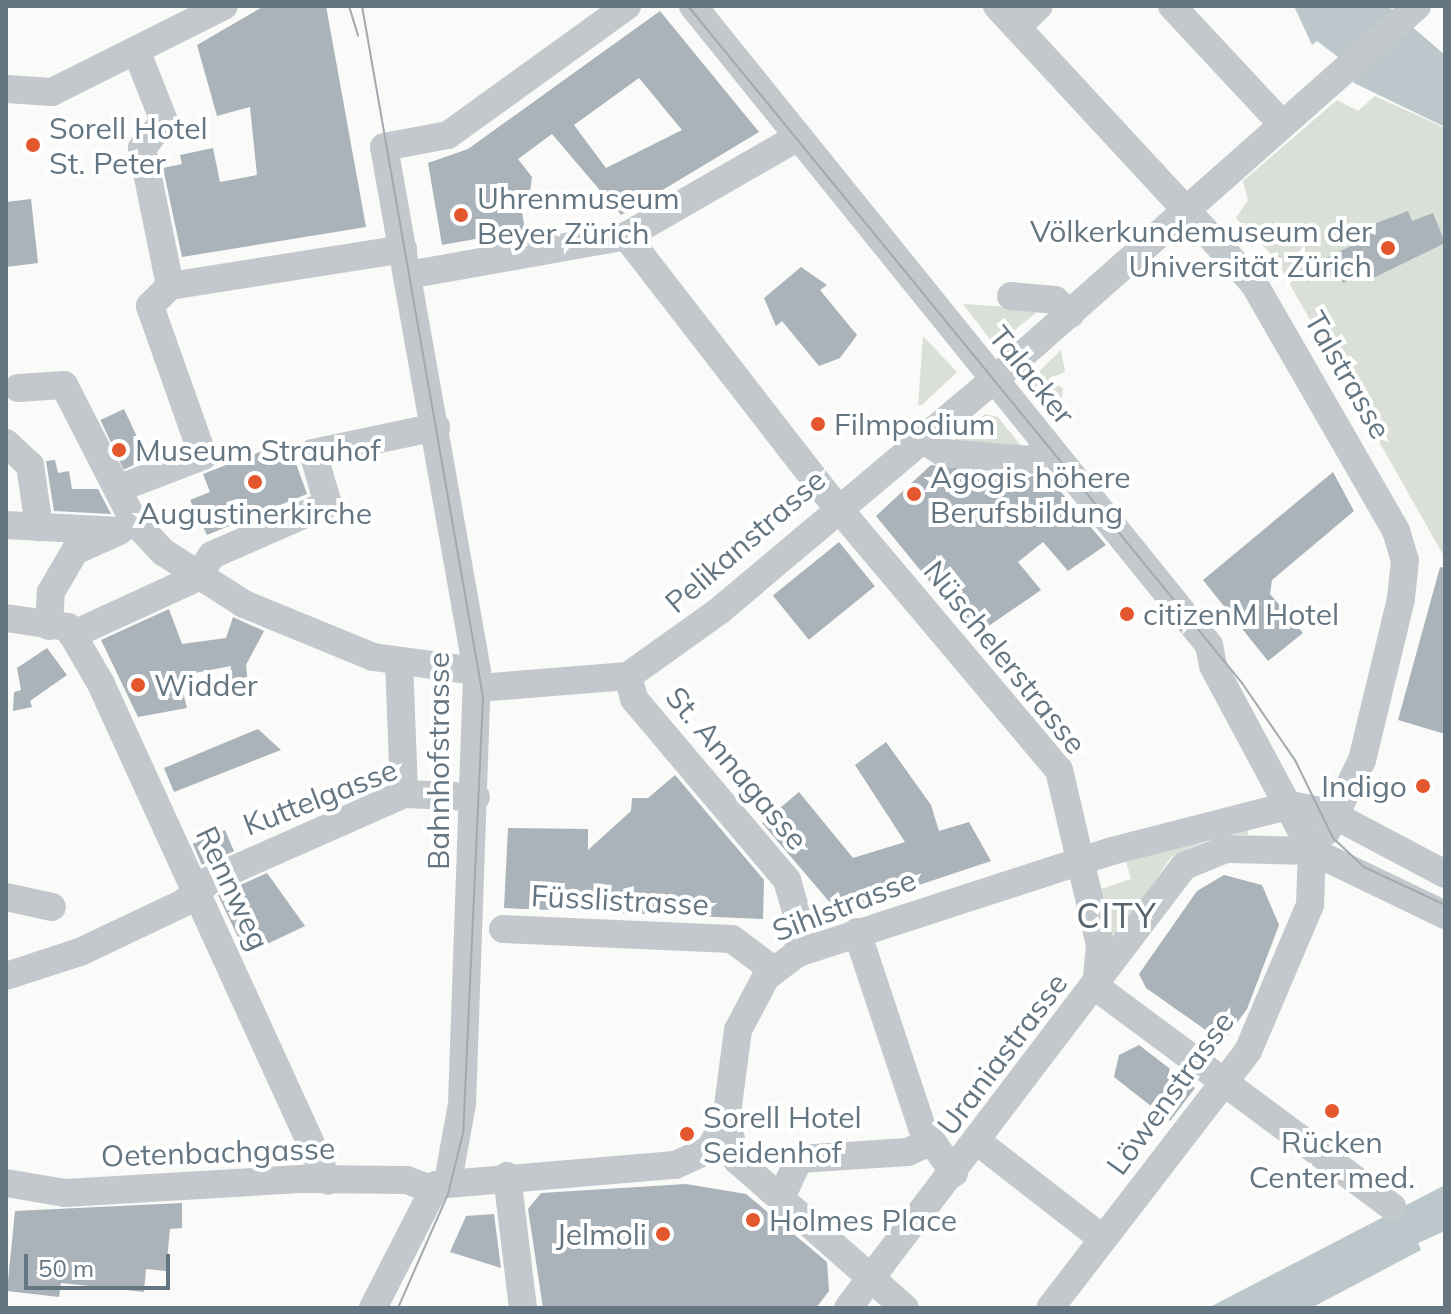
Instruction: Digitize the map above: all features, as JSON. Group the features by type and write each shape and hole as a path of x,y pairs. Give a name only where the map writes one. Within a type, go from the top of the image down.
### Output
{"street":[{"path":"6,89 52,92 138,55 224,6"},
{"name":"Bahnhofstrasse","path":"373,1308 440,1185 462,1104 476,797 478,680 436,427 384,147 448,135 627,6"},
{"name":"Talacker","path":"693,6 795,139 1209,645 1213,666 1291,805 1312,851"},
{"name":"Talstrasse","path":"997,6 1188,207 1260,293 1401,544 1405,581 1366,725 1362,760 1337,817 1312,851"},
{"path":"1017,27 1039,6"},
{"path":"1172,6 1281,123"},
{"name":"Pelikanstrasse","path":"628,676 708,620 837,506 993,380 1409,13"},
{"path":"138,55 164,121 142,148 170,286"},
{"path":"120,488 203,456 150,306 170,286 626,236 795,139"},
{"name":"Nüschelerstrasse","path":"626,236 837,506 1059,770 1100,945 1096,987"},
{"path":"1011,296 1055,300 1070,314"},
{"path":"18,388 64,385 120,488 126,525"},
{"path":"6,618 63,629 198,575 212,555 328,504 313,453 436,427"},
{"path":"919,437 944,453 1030,460 1049,449"},
{"path":"6,443 30,465 42,527 75,551"},
{"path":"6,525 126,525 198,575 293,628 399,661 478,680 628,676"},
{"path":"63,629 51,592 75,551 126,525"},
{"name":"Rennweg","path":"63,629 197,891 328,1181"},
{"path":"399,661 404,794"},
{"name":"St. Annagasse","path":"628,676 634,699 787,880 800,925 798,953"},
{"name":"Kuttelgasse","path":"6,976 80,952 197,891 404,794 476,797"},
{"path":"1291,805 1337,817 1445,874"},
{"name":"Sihlstrasse","path":"440,1185 507,1176 690,1162 715,1144 726,1121 738,1030 772,969 798,953 1082,860 1291,805"},
{"name":"Uraniastrasse","path":"848,1308 1096,987 1184,866 1226,849 1312,851"},
{"path":"1312,851 1445,915"},
{"name":"Löwenstrasse","path":"1050,1308 1267,1017 1310,905 1312,851"},
{"path":"6,897 52,907"},
{"name":"Füsslistrasse","path":"503,929 732,939 772,969"},
{"path":"857,932 918,1147 954,1173"},
{"path":"1096,987 1392,1207"},
{"path":"726,1121 737,1160 905,1308"},
{"path":"978,1142 1103,1239"},
{"path":"781,1198 799,1159 918,1147"},
{"path":"507,1176 523,1308"},
{"name":"Oetenbachgasse","path":"6,1183 65,1193 328,1181 407,1180 440,1185"}],"shaded area":[{"path":"1294,6 1388,6 1445,55 1445,127 1354,83 1338,57 1317,41 1312,45"},
{"path":"1375,96 1445,128 1445,558 1275,258 1236,218 1248,200 1243,181 1337,100 1358,111"},
{"path":"963,304 1034,309 1036,313 995,346"},
{"path":"923,336 957,372 922,405 918,405"},
{"path":"1061,350 1065,372 1048,379 1063,388 1059,422 1026,384"},
{"path":"985,414 998,417 1021,446 953,441"},
{"path":"1247,824 1248,835 1223,834 1172,856 1116,937 1111,935 1098,890 1131,879 1125,858"},
{"path":"1445,1185 1445,1231 1418,1243 1421,1250 1311,1308 1208,1308"}],"building":[{"path":"264,6 326,6 366,227 182,257 163,168 182,164 180,155 213,148 220,182 257,175 250,107 217,116 197,45"},
{"path":"660,11 759,132 621,215 552,134 518,159 532,177 530,192 519,194 525,230 442,245 428,163 468,149","holes":["639,78 682,130 606,168 574,125"]},
{"path":"31,199 38,263 6,267 6,202"},
{"name":"Völkerkundemuseum der Universität Zürich","path":"1408,211 1412,221 1433,213 1445,243 1367,281 1365,274 1343,283 1339,272 1324,278 1316,263 1353,245 1348,234"},
{"path":"801,267 827,285 820,290 857,335 840,358 819,366 782,321 776,326 764,298"},
{"path":"124,409 147,459 124,470 100,420"},
{"name":"Augustinerkirche","path":"288,441 307,494 207,535 190,500 210,492 203,474"},
{"path":"55,460 58,473 69,471 72,489 98,489 111,514 54,511 46,461"},
{"path":"931,465 1029,477 1044,472 1106,545 1068,571 1043,542 1018,562 1041,590 974,636 876,516"},
{"path":"1333,472 1354,511 1272,580 1270,594 1303,633 1268,661 1203,580"},
{"path":"839,542 875,586 809,640 773,595"},
{"path":"1440,567 1445,568 1445,734 1398,720"},
{"path":"169,609 182,644 226,638 233,617 264,631 246,665 248,683 237,682 229,698 231,666 179,676 187,708 138,717 101,640"},
{"path":"47,648 67,675 30,701 32,707 13,711 14,692 21,690 17,668"},
{"path":"258,729 281,750 174,792 164,768"},
{"path":"886,742 931,805 939,831 969,822 991,861 838,912 762,823 799,792 853,858 905,842 855,765"},
{"path":"675,775 764,880 763,919 504,908 508,828 588,829 588,850 631,811 632,798 648,798"},
{"path":"225,830 234,851 202,865 193,844"},
{"path":"267,873 305,926 246,954 218,895"},
{"path":"1224,875 1262,885 1279,925 1247,1009 1228,1035 1217,1038 1146,988 1139,974 1197,891"},
{"path":"1139,1045 1195,1088 1170,1121 1114,1077 1119,1055"},
{"name":"Jelmoli","path":"686,1184 746,1194 827,1262 829,1291 816,1308 543,1308 528,1209 541,1193"},
{"path":"182,1203 182,1228 170,1229 166,1271 146,1269 144,1292 61,1283 59,1297 7,1291 15,1211"},
{"path":"494,1214 501,1268 450,1252 466,1216"}],"tram line":[{"path":"349,6 358,36"},
{"path":"362,6 483,697 463,1133 448,1194 398,1308"},
{"path":"688,6 1242,683 1295,760 1333,838 1364,867 1445,905"}],"place":[{"name":"Sorell Hotel St. Peter","path":"33,145"},
{"name":"Uhrenmuseum Beyer Zürich","path":"461,215"},
{"name":"Völkerkundemuseum der Universität Zürich","path":"1388,248"},
{"name":"Filmpodium","path":"818,424"},
{"name":"Museum Strauhof","path":"119,450"},
{"name":"Augustinerkirche","path":"255,482"},
{"name":"Agogis höhere Berufsbildung","path":"914,494"},
{"name":"citizenM Hotel","path":"1127,614"},
{"name":"Widder","path":"138,685"},
{"name":"Indigo","path":"1423,786"},
{"name":"Rücken Center med.","path":"1332,1111"},
{"name":"Sorell Hotel Seidenhof","path":"687,1134"},
{"name":"Holmes Place","path":"753,1220"},
{"name":"Jelmoli","path":"663,1234"}],"district":[{"name":"CITY","path":"1117,916"}]}
